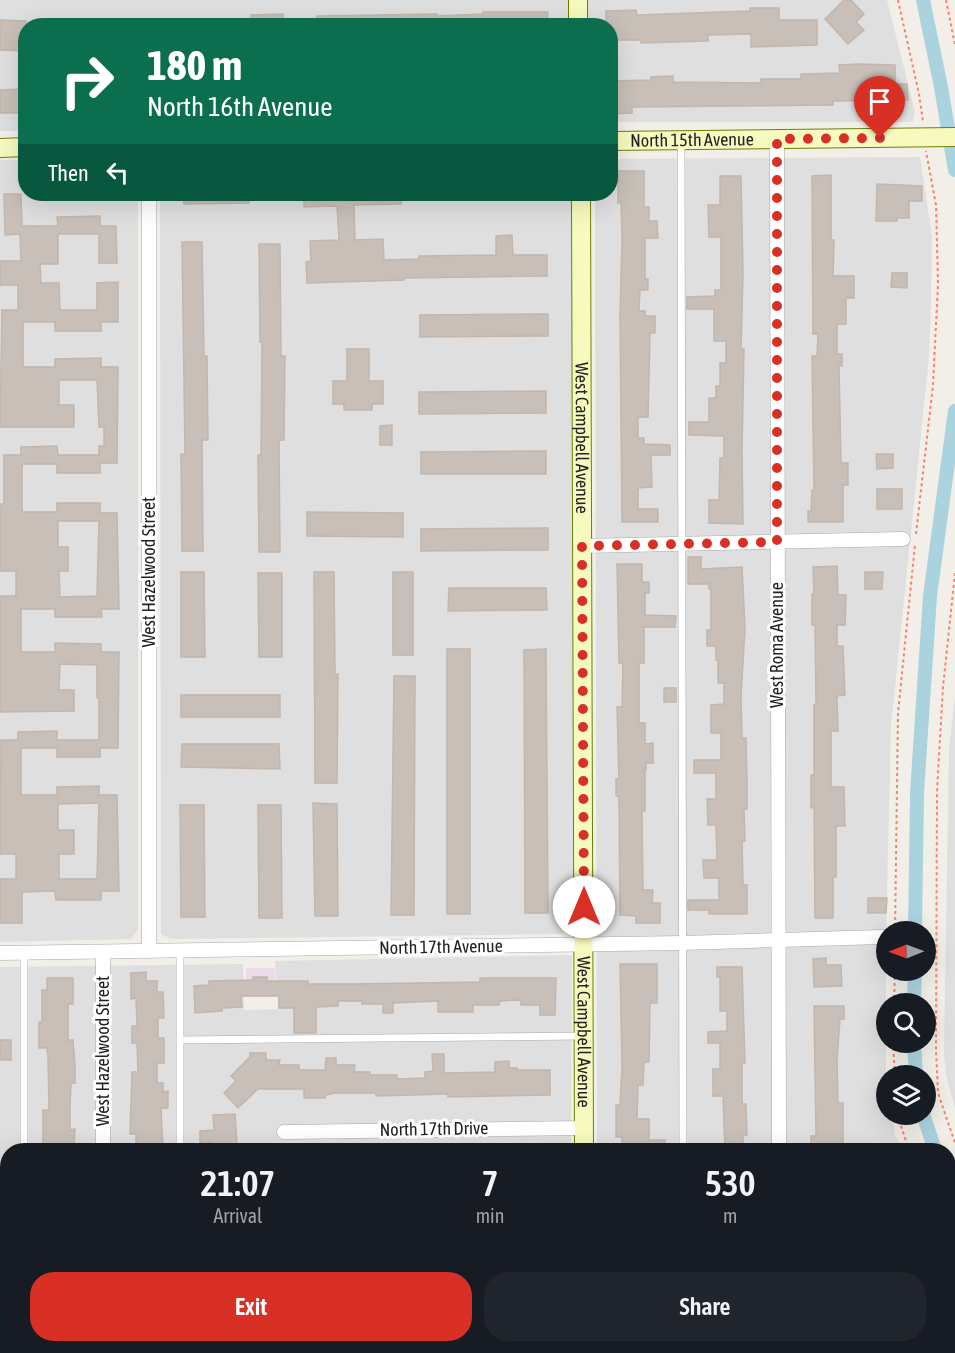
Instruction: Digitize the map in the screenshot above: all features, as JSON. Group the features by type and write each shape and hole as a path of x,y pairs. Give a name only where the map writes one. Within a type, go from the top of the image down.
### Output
{"street":[{"path":"578,0 579,18"},
{"name":"North 15th Avenue","path":"618,141 955,138"},
{"name":"West Roma Avenue","path":"777,139 779,1143"},
{"path":"0,148 18,147"},
{"name":"West Hazelwood Street","path":"149,201 149,951"},
{"name":"West Campbell Avenue","path":"580,201 584,1143"},
{"path":"582,546 903,539"},
{"name":"North 17th Avenue","path":"0,953 584,945 876,937"},
{"name":"West Hazelwood Street","path":"103,952 103,1143"},
{"name":"North 17th Drive","path":"284,1132 584,1128"}],"lane":[{"path":"681,140 683,1143"},
{"path":"180,951 180,1143"},
{"path":"24,953 24,1143"},
{"path":"181,1040 584,1036"}],"path":[{"path":"898,0 919,94 922,119"},
{"path":"946,0 955,45"},
{"path":"955,573 943,687 938,791 936,1039 938,1093 955,1143"},
{"path":"901,1125 907,1143"}],"shaded area":[{"path":"0,0 887,0 915,112 913,122 618,122 618,18 18,18 18,131 0,131"},
{"path":"920,157 932,236 929,356 891,727 886,921 876,921 876,981 886,981 886,993 876,993 876,1053 886,1053 886,1065 876,1065 876,1125 894,1125 899,1143 597,1143 595,201 618,201 618,159"},
{"path":"0,160 18,160 18,201 138,201 138,929 131,939 0,942"},
{"path":"160,201 572,201 572,925 561,934 171,939 161,934"},
{"path":"955,696 955,1108 946,1075 944,1054 949,749"},
{"path":"572,955 571,1143 0,1143 0,967 243,964 244,1010 278,1009 275,961"},
{"path":"246,968 275,968 275,997 246,997"}],"building":[{"path":"844,0 851,0 864,14 856,22 864,30 848,44 825,19"},
{"path":"750,8 779,8 779,20 817,20 817,45 751,47 751,34 708,35 708,41 641,43 641,40 618,40 618,18 606,18 606,11 636,10 637,15 750,11"},
{"path":"483,12 548,12 548,18 317,18 317,16 483,14"},
{"path":"283,14 283,18 251,18 251,15"},
{"path":"0,20 18,21 18,51 0,50"},
{"path":"839,65 895,65 895,84 907,84 908,100 833,101 833,105 632,107 632,113 618,114 618,81 651,80 651,77 673,76 673,82 761,83 761,79 801,79 801,74 840,73"},
{"path":"18,89 18,113 0,113 0,90"},
{"path":"618,171 644,171 644,207 649,207 649,221 657,221 658,238 645,238 645,279 648,279 648,290 640,290 639,311 645,311 645,316 655,316 655,333 650,333 648,417 638,417 638,438 644,438 644,444 670,445 670,455 651,455 652,487 638,488 638,509 658,509 658,522 622,522 620,315 622,240 621,202 618,203"},
{"path":"831,175 833,276 854,276 854,298 846,298 846,324 837,324 837,354 842,354 842,366 839,366 841,463 848,463 848,485 843,485 843,522 808,522 808,511 811,511 812,490 814,490 812,356 817,356 818,334 813,334 812,176"},
{"path":"720,176 741,176 743,273 741,349 744,349 743,524 709,523 709,500 719,500 720,458 724,458 724,436 689,435 689,422 709,422 709,398 716,398 716,386 720,386 720,363 726,363 726,341 714,341 714,309 687,309 687,297 715,296 715,290 721,290 721,237 709,237 708,205 720,205"},
{"path":"877,184 922,186 922,201 909,201 909,218 897,218 897,221 876,221"},
{"path":"4,194 18,194 18,201 21,201 22,226 58,226 57,217 100,216 100,226 116,226 117,263 99,263 99,234 58,234 58,264 40,264 41,283 59,283 60,310 97,310 97,283 118,282 118,322 101,322 101,331 55,331 55,322 23,322 23,367 55,367 55,359 101,358 101,367 118,367 117,463 100,463 100,473 57,473 57,464 22,464 22,512 57,512 57,503 100,503 100,513 117,513 119,609 101,609 102,617 55,617 55,609 21,609 21,652 55,652 55,643 101,644 101,652 119,652 118,748 100,748 100,757 57,757 57,748 21,748 21,795 57,795 57,787 99,786 99,795 117,795 119,891 101,891 101,900 56,900 55,891 22,892 22,923 0,923 0,879 16,879 16,854 0,854 1,740 18,740 18,732 57,731 57,740 99,740 97,665 60,664 59,690 74,690 74,711 0,712 0,596 16,596 16,571 0,571 0,504 4,504 4,455 21,455 21,447 57,446 58,455 99,455 99,446 104,446 104,427 99,427 97,380 59,380 59,405 74,405 74,427 0,427 2,310 18,310 18,285 0,285 0,261 21,261 20,234 5,235","holes":["58,521 99,521 97,596 60,597 59,571 68,571 68,547 58,547","99,803 97,879 59,879 59,854 74,854 74,830 58,830 58,804"]},
{"path":"184,201 249,201 249,203 184,204"},
{"path":"304,201 401,201 401,204 354,205 355,240 383,239 384,260 419,259 419,256 496,255 496,236 512,235 513,255 547,255 547,276 404,278 404,280 307,283 306,262 311,261 310,241 339,240 337,206 304,207"},
{"path":"182,242 202,242 208,440 202,440 203,551 182,551 181,454 185,454"},
{"path":"259,244 280,244 281,356 285,356 284,440 279,440 280,552 259,552 258,455 261,455 262,342 260,342"},
{"path":"892,273 907,273 907,288 891,287"},
{"path":"548,314 548,336 420,337 420,315"},
{"path":"347,349 369,349 369,381 383,381 383,404 372,404 372,410 344,410 344,404 333,404 333,381 347,381"},
{"path":"546,391 546,413 419,414 419,392"},
{"path":"392,425 392,445 380,445 380,426"},
{"path":"546,451 546,474 421,474 421,452"},
{"path":"876,454 893,454 893,468 877,469"},
{"path":"877,489 902,489 902,509 877,509"},
{"path":"307,512 403,513 403,537 307,536"},
{"path":"548,528 548,550 421,551 421,529"},
{"path":"688,557 701,557 701,569 742,567 745,628 741,697 742,738 746,738 747,809 744,809 745,841 742,841 743,885 747,885 747,914 709,914 709,910 688,910 688,900 719,900 719,878 704,878 703,860 717,860 716,825 708,825 707,799 716,799 716,773 694,773 694,760 721,760 721,733 711,733 711,705 724,704 724,683 718,683 716,646 707,646 707,630 711,630 711,589 709,589 709,584 688,584"},
{"path":"617,564 642,564 642,582 649,582 649,593 645,593 645,615 676,616 675,627 644,627 644,663 639,663 639,723 645,723 645,744 653,743 653,763 646,763 645,811 642,811 643,890 653,890 652,903 660,903 660,923 636,923 636,916 620,915 619,796 616,796 616,779 619,779 617,707 622,707 623,663 619,663"},
{"path":"837,566 838,595 846,595 845,625 837,625 837,646 843,646 845,695 837,696 838,731 831,731 831,787 844,787 845,826 836,826 833,918 815,918 814,807 811,808 811,775 814,775 814,705 816,704 815,625 812,625 813,567"},
{"path":"181,572 204,572 205,657 181,657"},
{"path":"314,572 334,572 335,674 338,674 337,783 315,783"},
{"path":"393,572 413,572 413,655 393,655"},
{"path":"865,572 883,572 882,589 865,589"},
{"path":"258,573 282,573 282,657 259,657"},
{"path":"449,588 546,588 547,610 448,611"},
{"path":"447,649 470,649 470,914 447,914"},
{"path":"546,649 548,913 525,913 524,650"},
{"path":"394,676 415,676 414,915 391,915"},
{"path":"664,688 676,688 676,702 664,702"},
{"path":"181,695 280,695 280,717 181,717"},
{"path":"182,744 279,744 280,769 181,767"},
{"path":"313,803 337,804 338,916 315,916"},
{"path":"180,805 204,805 205,917 181,917"},
{"path":"258,805 281,805 282,918 259,918"},
{"path":"868,898 887,898 886,913 868,913"},
{"path":"826,958 826,965 841,965 842,986 814,987 813,959"},
{"path":"620,964 657,964 657,1003 650,1003 649,1062 644,1062 643,1085 638,1085 637,1119 649,1119 649,1140 665,1140 665,1143 622,1143 622,1137 616,1137 616,1105 620,1105 622,1067"},
{"path":"717,967 742,967 745,1063 742,1063 742,1104 746,1104 747,1135 743,1136 743,1143 725,1143 723,1096 713,1096 713,1069 720,1069 720,1043 708,1043 708,1032 727,1031 727,1011 720,1011 720,977 717,977"},
{"path":"146,972 146,981 157,981 157,992 163,992 164,1018 158,1018 158,1038 164,1038 164,1063 157,1063 157,1083 163,1083 163,1092 168,1091 168,1108 161,1108 163,1143 136,1143 136,1134 130,1134 132,1072 138,1072 137,1043 132,1043 132,1026 137,1026 136,998 131,999 131,973"},
{"path":"253,977 267,977 267,981 308,981 308,984 480,982 480,978 556,978 555,1015 540,1015 540,1005 521,1005 521,1000 500,1001 499,1005 473,1005 473,1012 438,1012 438,1001 393,1003 393,1013 383,1013 383,1004 338,1001 338,1006 316,1007 316,1033 294,1033 294,1008 279,1008 279,996 241,996 242,1007 195,1013 194,986 209,985 209,981 253,980"},
{"path":"47,978 73,978 73,1004 68,1004 68,1040 73,1040 75,1066 75,1083 71,1083 70,1103 70,1130 75,1129 74,1143 43,1143 43,1110 49,1110 48,1058 47,1048 39,1048 39,1022 42,1022 42,990 47,990"},
{"path":"814,1006 844,1006 844,1019 840,1019 837,1060 838,1103 843,1103 843,1143 811,1143 811,1136 816,1136"},
{"path":"0,1040 11,1040 11,1060 0,1060"},
{"path":"250,1053 266,1053 266,1060 280,1060 279,1065 299,1065 299,1070 325,1070 326,1058 336,1058 336,1065 355,1065 354,1072 370,1072 370,1075 397,1075 397,1079 425,1078 425,1072 433,1071 432,1054 444,1054 444,1073 495,1072 495,1062 509,1061 509,1068 517,1068 517,1070 550,1070 550,1095 448,1097 448,1094 376,1096 376,1093 336,1093 325,1095 325,1098 304,1098 304,1089 258,1089 238,1108 224,1093 236,1081 231,1076 250,1057"},
{"path":"235,1114 237,1143 200,1143 200,1131 214,1130 213,1115"}],"waterway":[{"path":"923,0 955,170"},
{"path":"915,921 917,793 930,596 955,411"},
{"path":"914,993 915,981"},
{"path":"915,1053 915,1065"},
{"path":"927,1125 933,1143"}],"route":[{"path":"584,907 582,546 777,542 777,139 880,138"}]}
